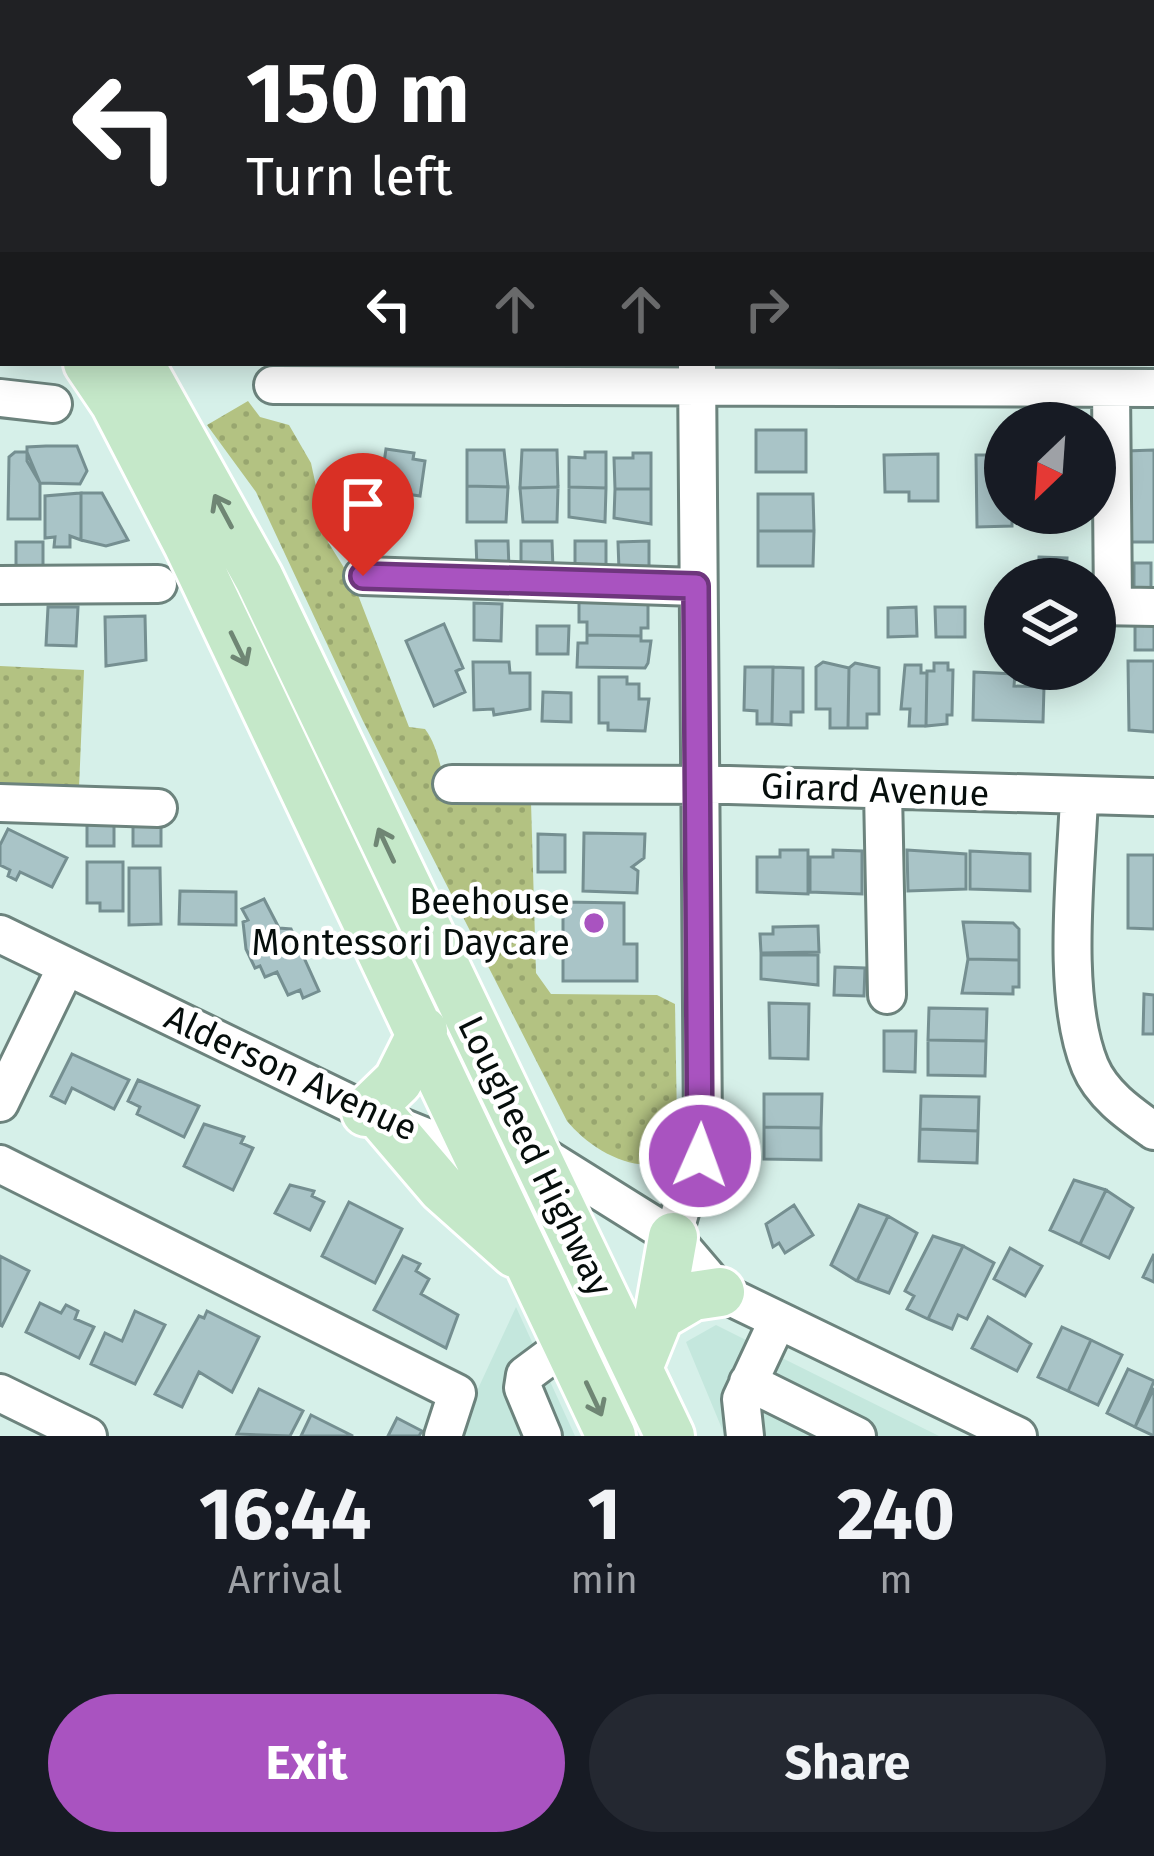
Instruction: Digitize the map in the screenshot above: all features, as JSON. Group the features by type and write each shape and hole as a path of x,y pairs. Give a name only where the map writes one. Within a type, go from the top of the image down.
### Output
{"main road":[{"name":"Lougheed Highway","path":"90,366 115,403 188,544 423,1031 611,1436"},
{"name":"Lougheed Highway","path":"142,366 259,578 670,1436"},
{"path":"423,1031 375,1116 442,1188 534,1269"},
{"path":"638,1368 658,1316 673,1237"},
{"path":"658,1316 693,1296 719,1292"}],"street":[{"path":"673,1237 703,1133 697,375"},
{"path":"273,385 697,375 1154,388"},
{"path":"1106,558 1111,388"},
{"path":"0,398 53,404"},
{"path":"363,576 696,586"},
{"path":"0,585 158,584"},
{"path":"1116,606 1154,607"},
{"name":"Girard Avenue","path":"452,784 698,784 1154,797"},
{"path":"883,790 887,995"},
{"path":"1079,798 1076,974 1082,1035 1090,1068 1103,1088 1154,1132"},
{"path":"0,802 158,808"},
{"name":"Alderson Avenue","path":"0,934 426,1137 529,1147 673,1237 719,1292 1018,1436"},
{"path":"0,1103 66,967"},
{"path":"0,1164 457,1393 443,1436"},
{"path":"745,1436 740,1411 748,1382 778,1320"},
{"path":"543,1436 523,1388 525,1376 568,1343"},
{"path":"748,1382 857,1436"},
{"path":"0,1393 88,1436"}],"shaded area":[{"path":"516,1307 575,1436 455,1436 469,1408"},
{"path":"716,1325 939,1436 725,1436 686,1342"}],"green space":[{"path":"248,401 260,417 289,425 311,463 328,542 353,582 409,727 425,729 431,738 455,804 531,802 536,973 551,994 657,995 675,1004 677,1122 669,1159 656,1164 627,1162 587,1140 567,1121 363,721 256,492 207,425"},
{"path":"0,666 84,670 79,788 0,784"}],"building":[{"path":"756,430 806,430 806,472 756,472"},
{"path":"77,446 87,471 80,484 40,483 27,461 27,447"},
{"path":"386,449 414,453 413,459 425,461 420,496 380,490"},
{"path":"467,450 504,450 508,487 467,486"},
{"path":"522,450 557,450 558,487 520,488"},
{"path":"1154,450 1154,542 1127,542 1126,451"},
{"path":"27,452 40,483 40,519 8,519 9,457"},
{"path":"585,452 606,452 606,488 569,487 569,457 585,458"},
{"path":"633,453 651,453 651,489 615,489 614,458 633,458"},
{"path":"938,454 938,501 909,501 909,492 885,492 884,455"},
{"path":"976,455 984,455 984,527 977,527"},
{"path":"467,486 508,487 506,522 467,522"},
{"path":"558,487 557,522 523,522 520,488"},
{"path":"569,487 606,488 605,522 569,517"},
{"path":"615,489 651,489 651,524 614,518"},
{"path":"81,493 81,540 70,536 70,547 54,547 55,537 45,538 45,496"},
{"path":"81,493 102,493 128,540 106,546 81,540"},
{"path":"758,494 813,494 814,531 758,531"},
{"path":"758,531 814,531 813,566 758,566"},
{"path":"476,541 508,541 509,569 477,569"},
{"path":"521,541 552,541 553,569 521,569"},
{"path":"575,541 606,541 606,569 575,570"},
{"path":"649,541 649,570 619,570 618,542"},
{"path":"16,542 43,542 43,569 16,569"},
{"path":"1134,563 1151,563 1151,590 1134,590"},
{"path":"579,599 642,600 648,605 648,628 641,628 641,636 587,635 587,622 579,622"},
{"path":"474,603 502,604 501,641 474,640"},
{"path":"48,607 78,607 76,646 46,645"},
{"path":"916,607 917,636 888,637 888,608"},
{"path":"935,607 965,607 965,637 936,637"},
{"path":"145,616 146,660 106,666 105,617"},
{"path":"1135,621 1154,621 1154,650 1135,650"},
{"path":"444,624 463,668 456,671 465,692 434,706 406,641"},
{"path":"537,626 569,626 568,654 537,654"},
{"path":"587,635 641,636 641,641 651,641 648,663 645,668 577,667 578,643 587,643"},
{"path":"1128,661 1154,661 1154,732 1129,730"},
{"path":"473,662 509,662 510,673 530,673 530,709 494,715 493,709 474,710"},
{"path":"823,662 849,668 848,728 830,728 830,709 816,709 816,667"},
{"path":"855,663 879,668 879,714 867,714 867,728 848,728 849,668"},
{"path":"934,663 948,663 948,670 953,670 952,715 947,715 947,724 926,726 927,671 934,671"},
{"path":"905,665 921,665 921,673 927,673 926,726 909,726 910,709 901,709"},
{"path":"745,667 773,667 772,724 757,724 757,711 744,710"},
{"path":"773,667 803,668 803,712 791,712 791,725 772,724"},
{"path":"974,672 984,672 984,690 1044,690 1043,722 973,720"},
{"path":"599,677 627,677 627,684 639,684 639,699 649,699 645,731 608,730 608,723 599,723"},
{"path":"543,692 571,693 571,722 542,721"},
{"path":"133,818 161,818 161,846 133,846"},
{"path":"87,819 114,819 114,846 87,846"},
{"path":"8,829 67,858 52,887 20,872 16,880 8,876 10,870 0,865 0,845"},
{"path":"584,833 645,834 644,858 632,867 638,871 637,893 583,891"},
{"path":"538,834 565,835 565,872 538,872"},
{"path":"780,850 808,850 808,894 757,892 757,857 780,857"},
{"path":"833,850 862,851 862,894 810,892 810,857 833,857"},
{"path":"907,850 966,854 966,889 908,891"},
{"path":"970,851 1030,854 1030,891 970,889"},
{"path":"1128,855 1154,855 1154,929 1128,928"},
{"path":"87,862 123,862 123,911 100,911 100,903 87,903"},
{"path":"129,868 160,868 161,924 129,925"},
{"path":"180,891 236,892 236,925 179,924"},
{"path":"264,899 279,928 291,929 319,991 303,998 300,990 288,995 277,972 265,977 260,966 255,968 246,949 243,922 248,920 242,909"},
{"name":"Beehouse Montessori Daycare","path":"563,902 624,903 624,944 637,944 637,981 563,981"},
{"path":"963,922 1013,923 1019,929 1019,960 968,959"},
{"path":"818,926 819,952 761,953 760,934 773,934 773,927"},
{"path":"761,955 818,955 818,985 761,979"},
{"path":"968,959 1019,960 1019,987 1013,987 1013,994 962,993"},
{"path":"835,967 865,968 864,996 834,995"},
{"path":"1144,994 1154,995 1154,1034 1143,1034"},
{"path":"769,1003 809,1004 808,1059 770,1058"},
{"path":"929,1008 987,1009 986,1041 928,1040"},
{"path":"884,1031 916,1031 915,1072 884,1071"},
{"path":"928,1040 986,1041 985,1076 928,1075"},
{"path":"72,1054 129,1080 114,1109 72,1088 65,1103 51,1096"},
{"path":"138,1080 199,1106 184,1137 137,1114 140,1107 128,1101"},
{"path":"764,1094 822,1094 821,1128 764,1127"},
{"path":"921,1096 979,1097 978,1131 920,1129"},
{"path":"204,1124 244,1137 241,1143 253,1148 233,1190 184,1166"},
{"path":"764,1127 821,1128 821,1160 764,1159"},
{"path":"920,1129 978,1131 977,1163 919,1161"},
{"path":"1074,1180 1106,1190 1080,1244 1050,1230"},
{"path":"290,1185 314,1191 312,1196 324,1202 310,1230 275,1213"},
{"path":"1106,1190 1133,1208 1109,1258 1080,1244"},
{"path":"349,1202 402,1229 375,1283 322,1256"},
{"path":"794,1205 813,1235 785,1253 779,1243 773,1247 766,1224"},
{"path":"859,1205 888,1216 857,1281 831,1265"},
{"path":"888,1216 917,1233 889,1293 857,1281"},
{"path":"933,1236 963,1246 928,1319 907,1309 914,1296 905,1291"},
{"path":"963,1246 994,1263 967,1319 958,1315 952,1329 928,1319"},
{"path":"1010,1248 1042,1266 1025,1296 994,1279"},
{"path":"1154,1254 1154,1282 1143,1277"},
{"path":"0,1256 29,1271 2,1326 0,1325"},
{"path":"403,1256 420,1264 416,1271 429,1279 421,1294 458,1315 446,1348 374,1310"},
{"path":"40,1303 61,1313 66,1305 78,1311 75,1319 94,1327 79,1358 26,1332"},
{"path":"135,1311 165,1325 135,1384 91,1364 105,1333 122,1341"},
{"path":"207,1311 259,1337 232,1392 199,1372 182,1407 155,1394 199,1316 204,1318"},
{"path":"988,1317 1031,1344 1017,1371 972,1348"},
{"path":"1062,1327 1091,1340 1068,1391 1038,1377"},
{"path":"1091,1340 1122,1355 1098,1405 1068,1391"},
{"path":"1128,1369 1154,1381 1135,1427 1107,1413"},
{"path":"1154,1388 1154,1436 1135,1427"},
{"path":"259,1389 303,1411 290,1436 237,1434"},
{"path":"311,1415 353,1436 301,1436"},
{"path":"397,1418 422,1431 419,1436 388,1436"}],"place":[{"name":"Beehouse Montessori Daycare","path":"594,923"}],"route":[{"path":"363,576 464,583 696,586 700,1156"}]}
